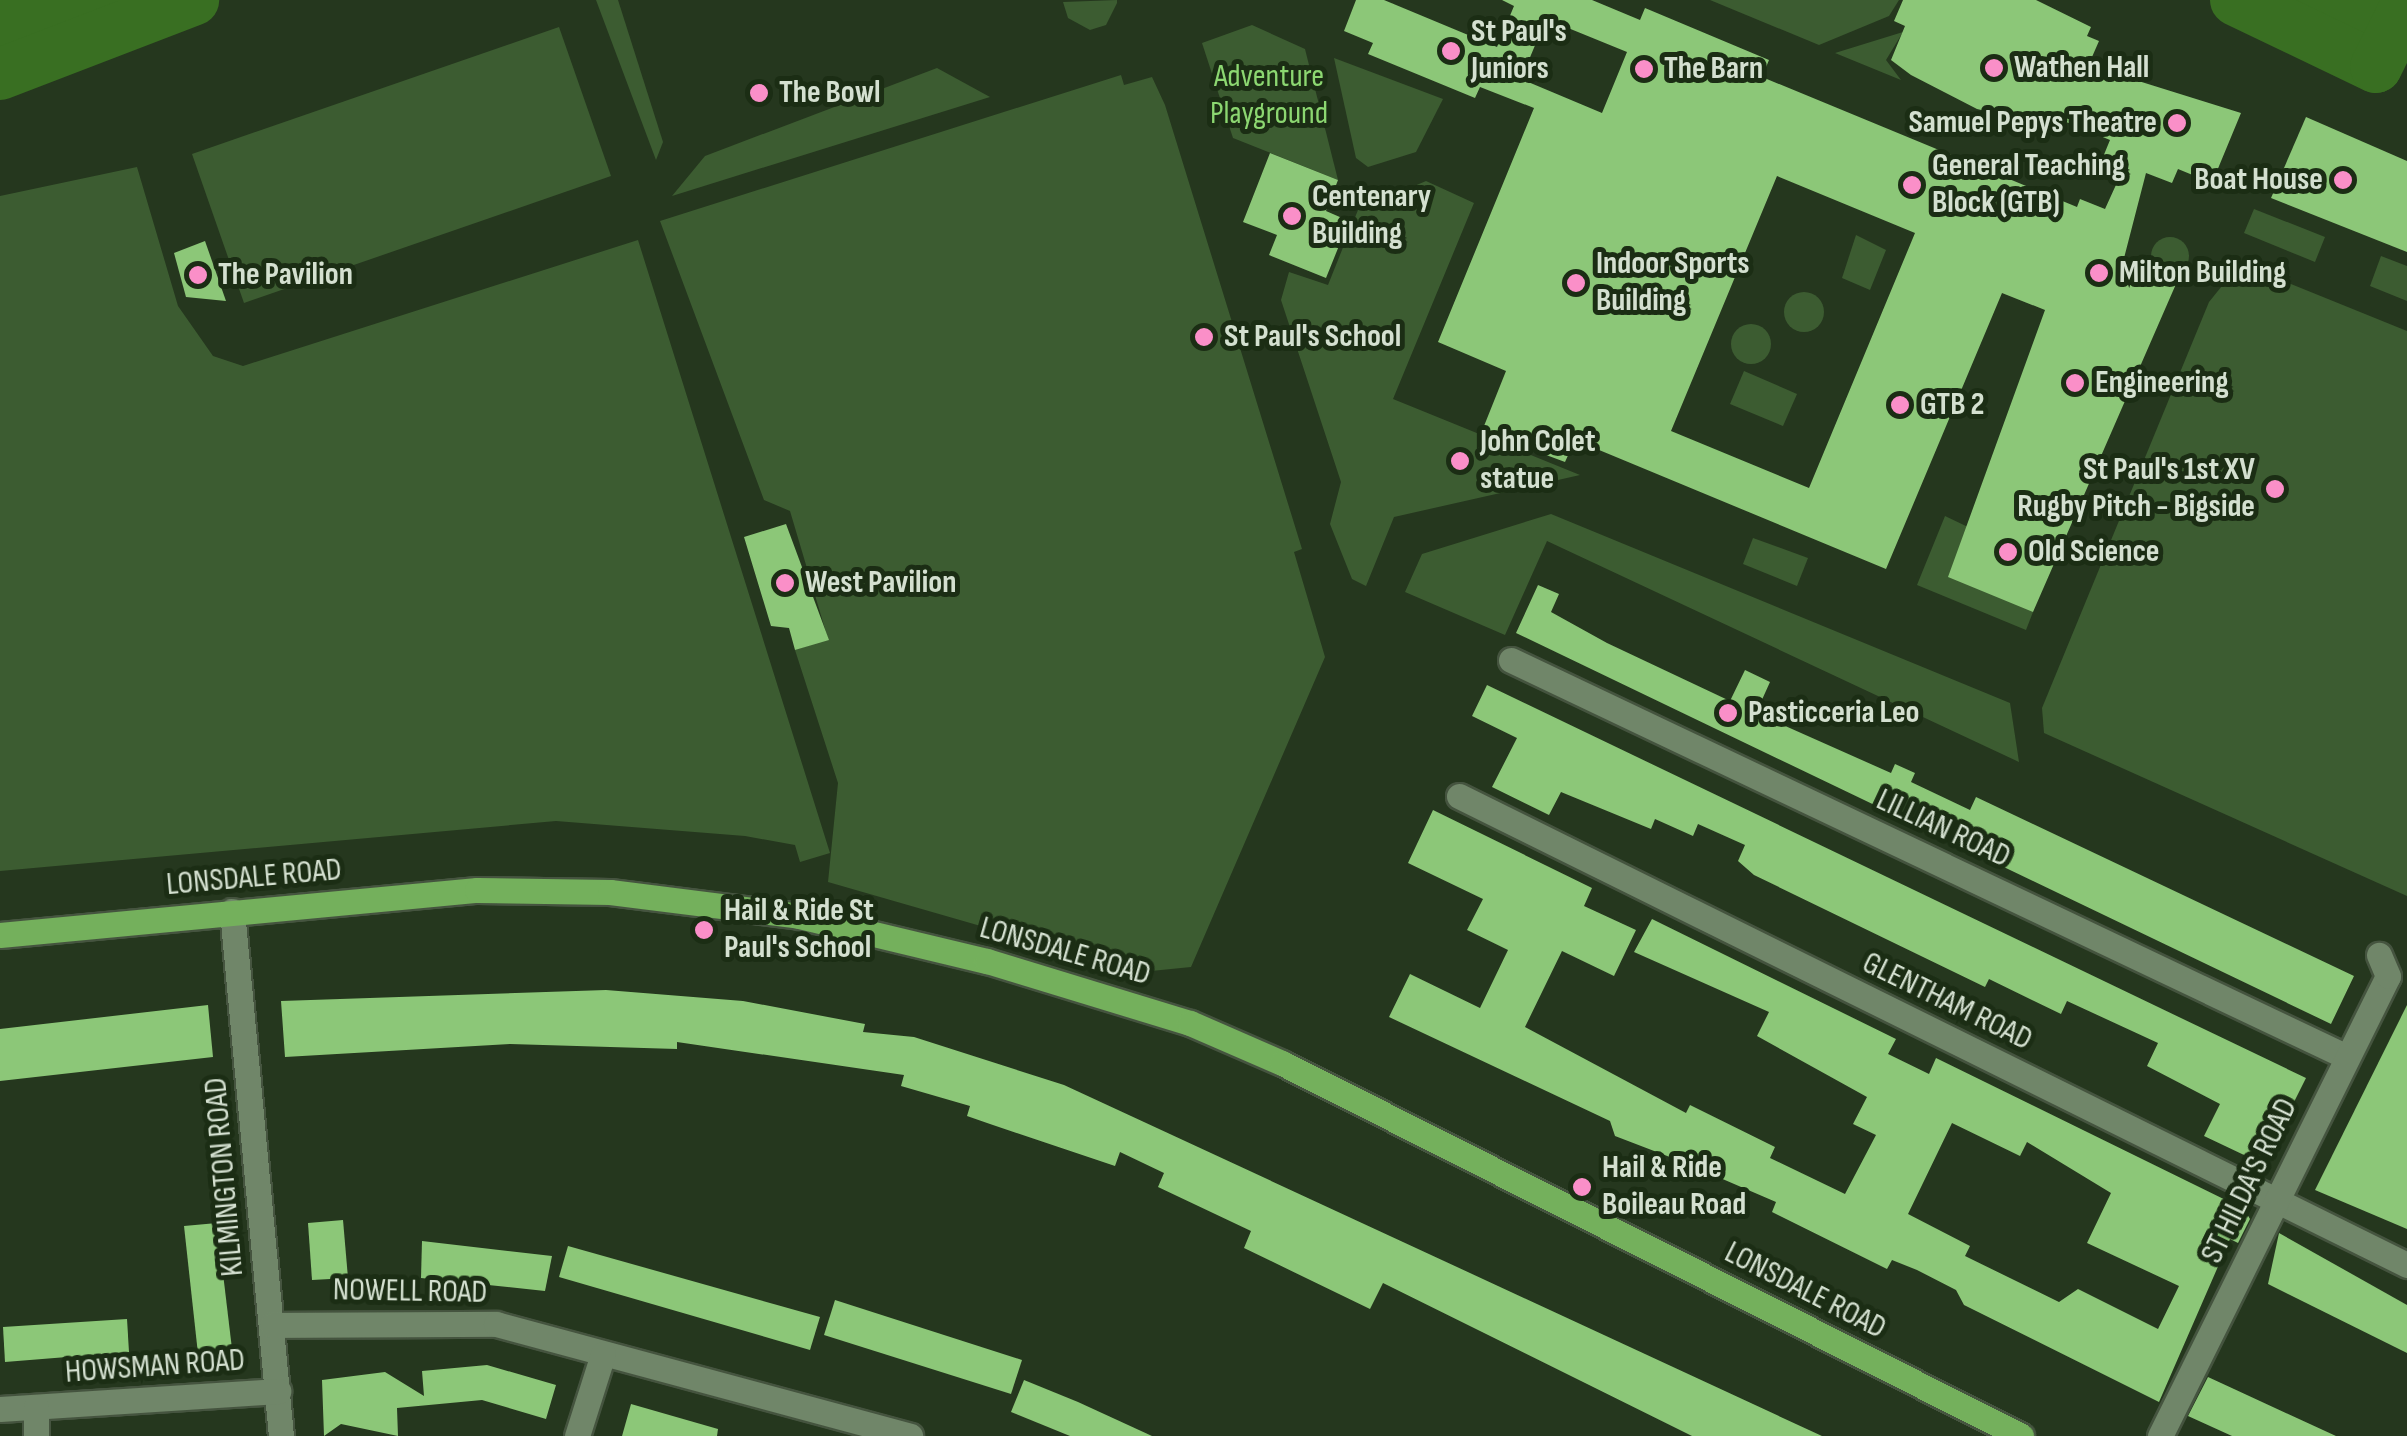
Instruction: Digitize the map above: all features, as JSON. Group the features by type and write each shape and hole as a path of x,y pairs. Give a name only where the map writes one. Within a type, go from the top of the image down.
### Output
{"main road":[{"name":"LONSDALE ROAD","path":"0,935 477,890 610,892 799,916 1004,966 1190,1023 1282,1063 2020,1436"}],"street":[{"name":"LILLIAN ROAD","path":"1511,660 2347,1058"},
{"name":"GLENTHAM ROAD","path":"1459,796 2407,1266"},
{"name":"KILMINGTON ROAD","path":"232,912 282,1436"},
{"name":"ST HILDA'S ROAD","path":"2160,1436 2388,976 2380,955"},
{"name":"NOWELL ROAD","path":"272,1325 471,1321 880,1432 910,1436"},
{"path":"577,1436 603,1354"},
{"name":"HOWSMAN ROAD","path":"0,1409 278,1392"},
{"name":"HOWSMAN ROAD","path":"36,1407 36,1436"}],"green space":[{"path":"596,0 618,0 663,142 656,160"},
{"path":"1117,0 1106,25 1090,30 1068,18 1063,2"},
{"path":"1710,0 1899,0 1889,16 1819,45"},
{"name":"Adventure Playground","path":"1252,25 1305,49 1338,180 1233,138 1202,43"},
{"path":"559,27 611,176 244,303 192,154"},
{"path":"1903,32 1886,60 1901,80 1835,53"},
{"path":"1334,58 1443,99 1416,152 1368,167 1356,158"},
{"path":"937,68 990,97 672,196 705,156"},
{"path":"1121,75 1124,85 1152,77 1165,105 1302,549 1294,552 1325,657 1191,967 1141,972 828,882 838,783 795,650 828,639 790,511 764,500 660,221"},
{"path":"137,167 178,306 213,356 243,366 638,240 830,853 800,862 795,845 745,836 556,821 0,871 0,196"},
{"path":"1426,181 1474,203 1393,399 1580,475 1394,517 1366,586 1352,579 1330,524 1341,482 1281,300 1289,272 1328,285 1358,210"},
{"path":"2254,209 2325,237 2315,262 2244,233"},
{"path":"1856,235 1886,250 1870,290 1842,278"},
{"path":"2170,237 2183,243 2189,256 2183,269 2170,275 2157,269 2151,256 2157,243"},
{"path":"2381,256 2407,266 2407,301 2370,286"},
{"name":"St Paul's 1st XV Rugby Pitch - Bigside","path":"2256,270 2407,331 2407,896 2044,733 2042,708 2209,302 2230,276"},
{"path":"1804,292 1818,298 1824,312 1818,326 1804,332 1790,326 1784,312 1790,298"},
{"path":"1751,324 1765,330 1771,344 1765,358 1751,364 1737,358 1731,344 1737,330"},
{"path":"1744,371 1797,394 1783,426 1730,404"},
{"path":"1551,514 2010,703 2019,762 1547,541 1505,635 1405,592 1422,554"},
{"path":"1945,516 1968,527 2033,612 2026,630 1917,585"},
{"path":"1753,538 1808,558 1797,586 1743,564"}],"shaded area":[{"path":"0,0 193,0 0,74"},
{"path":"2236,0 2407,0 2407,58 2391,51 2376,67"}],"building":[{"path":"1356,0 1384,0 1497,47 1514,6 1502,0 1592,0 1640,20 1645,8 1769,60 1762,77 2077,207 2080,199 2105,209 2125,165 2103,157 2110,140 2054,117 2050,126 1977,109 1911,75 1891,60 1905,26 1894,21 1903,0 2036,0 2091,27 2087,36 2099,41 2092,57 2116,74 2241,113 2212,183 2178,169 2172,183 2146,173 2123,262 2176,284 2033,612 1948,577 2045,310 2002,293 1886,569 1575,440 1565,462 1482,431 1506,371 1438,342 1534,108 1480,87 1475,98 1368,54 1373,43 1344,31","holes":["1546,19 1627,52 1602,113 1521,79","1777,176 1915,233 1809,488 1671,431"]},
{"name":"Boat House","path":"2306,117 2407,161 2407,252 2271,198"},
{"name":"Centenary Building","path":"1270,153 1338,180 1326,211 1349,221 1326,278 1269,255 1277,235 1243,222"},
{"name":"The Pavilion","path":"205,241 226,301 186,297 174,253"},
{"name":"West Pavilion","path":"786,524 829,640 795,650 789,628 771,626 744,537"},
{"path":"1538,585 1559,594 1551,612 1607,643 1730,701 1745,670 1770,682 1756,713 1891,773 1895,764 1915,773 1911,782 1970,810 1976,797 2354,976 2331,1024 1516,633"},
{"path":"1487,685 2306,1078 2263,1164 2204,1136 2220,1104 2147,1066 2158,1043 2067,1001 2061,1014 1989,979 1985,987 1754,875 1738,861 1745,845 1698,824 1693,836 1655,819 1651,829 1561,792 1549,815 1492,787 1517,738 1472,716"},
{"path":"1433,810 1592,888 1584,906 1636,930 1614,976 1562,951 1525,1027 1686,1113 1690,1105 1775,1147 1770,1158 1845,1194 1876,1135 1853,1124 1867,1097 1757,1036 1769,1012 1634,952 1652,919 1896,1039 1888,1054 1929,1074 1936,1058 2244,1209 2250,1219 2238,1243 2230,1239 2159,1402 1964,1305 1956,1290 1917,1270 1892,1260 1887,1269 1772,1212 1776,1202 1690,1165 1674,1178 1675,1159 1615,1136 1610,1121 1389,1017 1410,974 1480,1008 1508,950 1467,930 1483,899 1408,863","holes":["1952,1123 2020,1156 2027,1142 2111,1193 2087,1243 2179,1286 2158,1329 2078,1289 2059,1302 1965,1256 1970,1246 1908,1214"]},
{"path":"606,990 743,1001 865,1024 863,1032 914,1037 1064,1085 1822,1436 1692,1436 1383,1283 1370,1309 1244,1248 1251,1231 1158,1187 1164,1173 1120,1152 1115,1166 967,1116 970,1106 901,1086 904,1075 677,1042 677,1049 510,1044 285,1057 281,1001"},
{"path":"208,1005 213,1057 0,1081 0,1029"},
{"path":"2407,1005 2407,1229 2315,1190"},
{"path":"343,1220 348,1278 312,1280 308,1223"},
{"path":"217,1223 232,1349 198,1354 184,1226"},
{"path":"2279,1233 2407,1305 2407,1353 2268,1284"},
{"path":"422,1241 552,1256 545,1291 421,1278"},
{"path":"568,1246 820,1317 810,1350 559,1277"},
{"path":"835,1300 1022,1360 1011,1394 824,1335"},
{"path":"127,1319 129,1352 5,1362 3,1327"},
{"path":"487,1365 556,1385 546,1419 482,1400 397,1408 398,1436 341,1424 324,1436 322,1380 385,1372 424,1396 422,1371"},
{"path":"2208,1377 2336,1436 2232,1436 2188,1416"},
{"path":"1024,1380 1152,1436 1070,1436 1011,1412"},
{"path":"631,1404 718,1429 717,1436 622,1436"}],"waterway":[{"path":"0,74 193,0"},
{"path":"2236,0 2376,67 2407,4"}],"place":[{"name":"St Paul's Juniors","path":"1451,51"},
{"name":"Wathen Hall","path":"1994,68"},
{"name":"The Barn","path":"1644,69"},
{"name":"The Bowl","path":"759,93"},
{"name":"Samuel Pepys Theatre","path":"2177,123"},
{"name":"Boat House","path":"2343,180"},
{"name":"General Teaching Block (GTB)","path":"1912,185"},
{"name":"Centenary Building","path":"1292,216"},
{"name":"Milton Building","path":"2099,273"},
{"name":"The Pavilion","path":"198,275"},
{"name":"Indoor Sports Building","path":"1576,283"},
{"name":"St Paul's School","path":"1204,337"},
{"name":"Engineering","path":"2075,383"},
{"name":"GTB 2","path":"1900,405"},
{"name":"John Colet statue","path":"1460,461"},
{"name":"St Paul's 1st XV Rugby Pitch - Bigside","path":"2275,489"},
{"name":"Old Science","path":"2008,552"},
{"name":"West Pavilion","path":"785,583"},
{"name":"Pasticceria Leo","path":"1728,713"},
{"name":"Hail & Ride St Paul's School","path":"704,930"},
{"name":"Hail & Ride Boileau Road","path":"1582,1187"}]}
